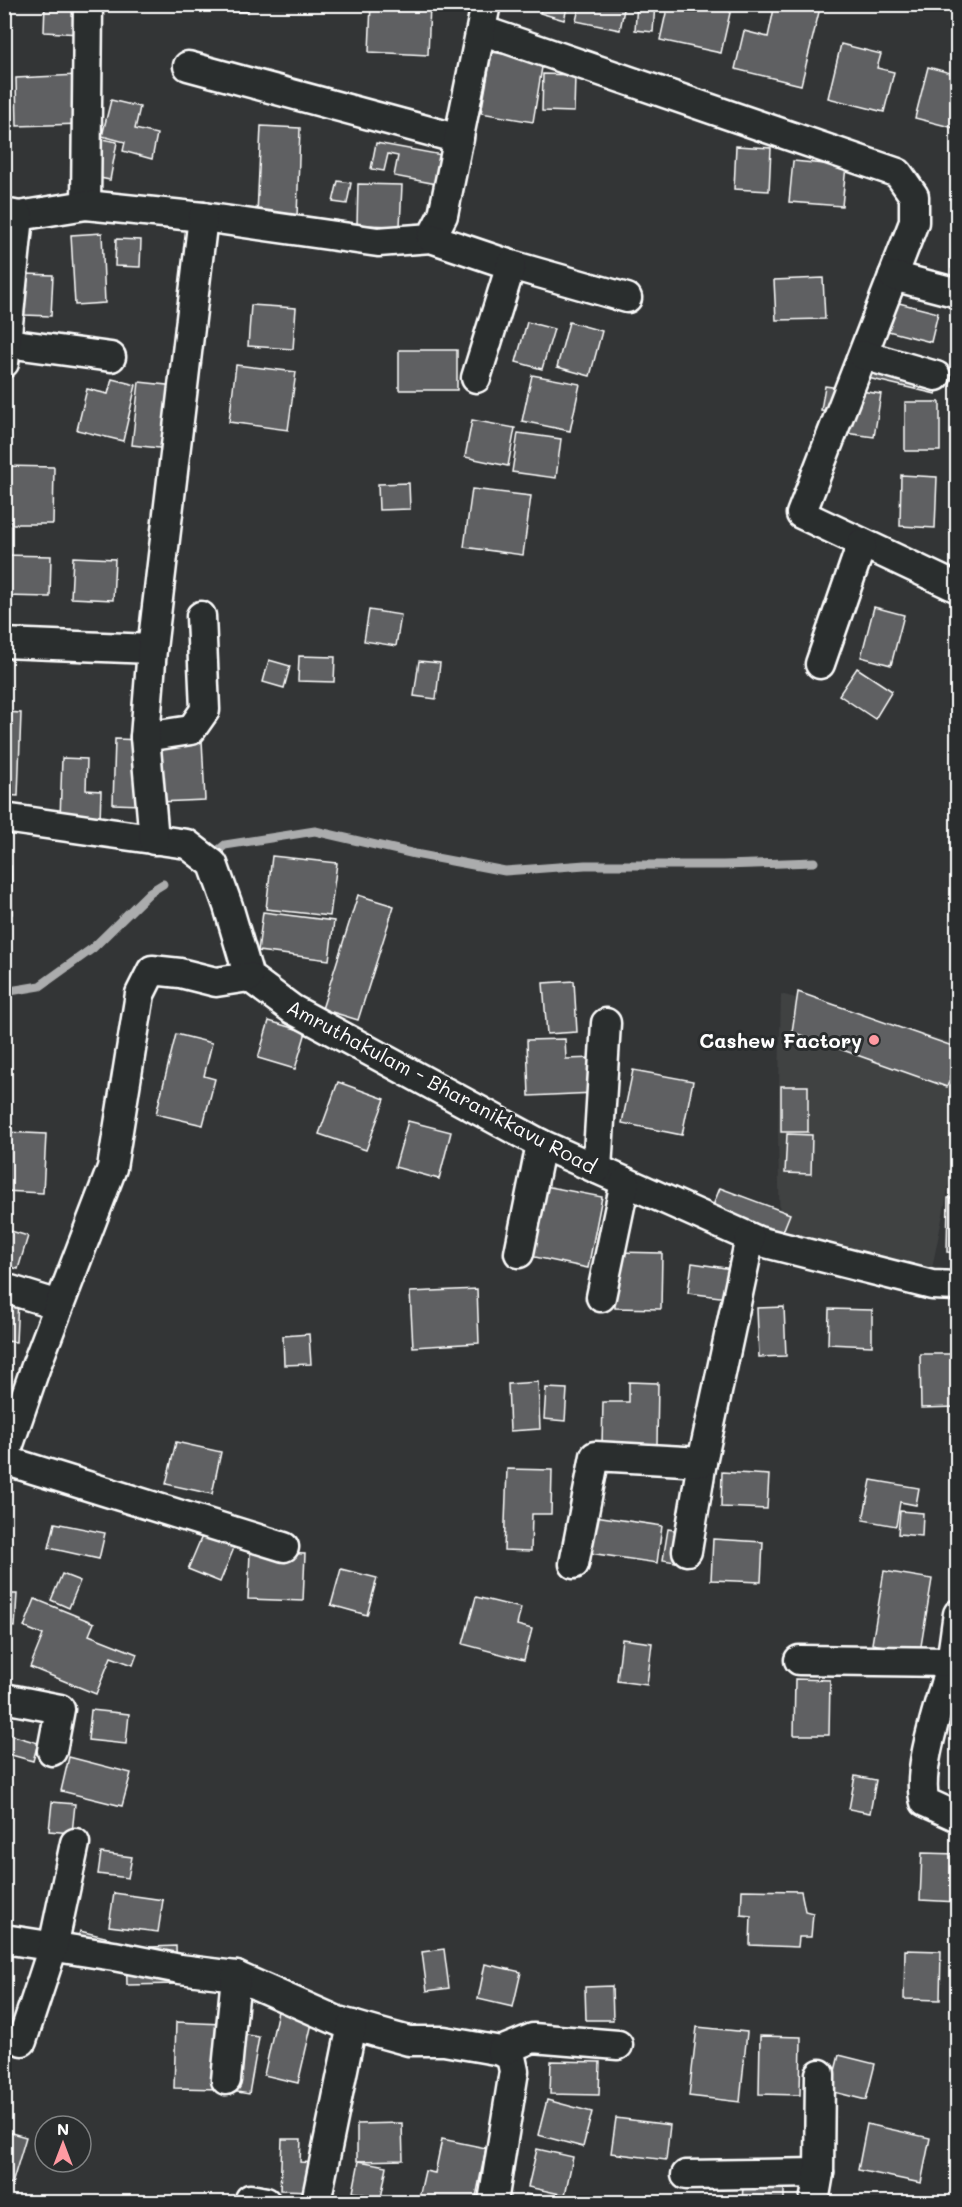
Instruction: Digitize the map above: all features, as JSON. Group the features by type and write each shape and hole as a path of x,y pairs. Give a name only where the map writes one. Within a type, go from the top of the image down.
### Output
{"street":[{"path":"86,206 88,4"},
{"path":"431,238 443,215 484,17 898,173 914,196 914,222 801,514 957,588"},
{"path":"188,66 459,139"},
{"path":"111,357 6,353 12,214 86,206 203,216 378,242 431,238 511,265 627,298"},
{"path":"154,840 145,737 152,650 203,216"},
{"path":"476,378 511,265"},
{"path":"893,276 957,293"},
{"path":"863,355 936,375"},
{"path":"820,664 862,543"},
{"path":"145,737 191,730 205,710 201,616"},
{"path":"4,642 152,650"},
{"path":"4,818 188,844 213,864 249,977 216,982 180,973 152,970 140,994 112,1168 59,1305 4,1459 284,1546"},
{"name":"Amruthakulam - Bharanikkavu Road","path":"249,977 292,1009 541,1144 750,1238 790,1251 932,1285 957,1286"},
{"path":"597,1169 606,1023"},
{"path":"519,1253 541,1144"},
{"path":"601,1297 625,1182"},
{"path":"687,1551 702,1462 750,1238"},
{"path":"4,1288 59,1305"},
{"path":"574,1564 595,1456 702,1462"},
{"path":"957,1614 951,1662 928,1752 922,1792 925,1802 957,1817"},
{"path":"799,1660 951,1662"},
{"path":"4,1698 60,1709 52,1750"},
{"path":"22,2041 53,1947 75,1843"},
{"path":"4,1940 236,1976 352,2025 409,2041 444,2041 501,2051 511,2057 514,2072 493,2202"},
{"path":"226,2080 236,1976"},
{"path":"316,2202 352,2025"},
{"path":"501,2051 533,2038 618,2045"},
{"path":"814,2202 819,2172 820,2074"},
{"path":"686,2175 819,2172"}],"shaded area":[{"name":"Cashew Factory","path":"781,994 957,1044 957,1145 931,1273 780,1237 778,1133"}],"building":[{"path":"45,4 82,4 81,34 44,32"},
{"path":"189,4 248,4 248,12 189,10"},
{"path":"371,4 430,4 428,55 369,52"},
{"path":"543,4 568,4 564,20 540,13"},
{"path":"580,4 625,4 620,30 576,21"},
{"path":"637,4 655,4 653,32 635,30"},
{"path":"668,4 732,4 721,53 660,40"},
{"path":"775,4 821,4 801,85 735,69 744,31 768,37"},
{"path":"841,44 881,54 877,68 894,72 884,112 828,98"},
{"path":"492,52 543,61 533,122 481,113"},
{"path":"928,67 958,75 958,129 915,118"},
{"path":"543,74 575,75 574,112 542,111"},
{"path":"78,75 80,124 17,126 16,78"},
{"path":"111,100 140,107 135,129 157,134 152,159 123,151 125,142 102,136"},
{"path":"261,126 300,128 297,217 257,215"},
{"path":"102,139 117,142 110,180 95,177"},
{"path":"376,143 442,155 437,184 394,176 398,156 388,154 384,171 371,169"},
{"path":"736,146 771,148 769,191 734,189"},
{"path":"793,161 846,166 842,206 789,202"},
{"path":"338,181 351,183 347,204 333,202"},
{"path":"358,184 402,185 400,226 357,225"},
{"path":"952,218 958,219 958,268 951,268"},
{"path":"102,233 105,303 75,305 71,235"},
{"path":"116,239 141,240 140,267 115,266"},
{"path":"26,274 53,275 51,316 24,315"},
{"path":"823,278 825,319 776,320 774,280"},
{"path":"895,302 938,313 931,342 888,331"},
{"path":"251,305 296,308 293,349 248,346"},
{"path":"527,322 554,329 542,369 516,362"},
{"path":"569,322 602,331 590,376 557,367"},
{"path":"399,350 457,350 457,390 399,390"},
{"path":"865,350 942,369 936,394 859,376"},
{"path":"236,365 296,372 288,430 229,422"},
{"path":"532,375 580,384 570,431 522,421"},
{"path":"112,379 136,385 123,441 77,430 87,389 108,394"},
{"path":"139,382 176,386 168,449 132,445"},
{"path":"825,386 881,394 874,437 831,431 834,411 821,410"},
{"path":"905,402 940,402 940,451 905,451"},
{"path":"472,420 515,428 508,466 465,457"},
{"path":"518,433 561,439 556,478 512,472"},
{"path":"4,466 54,467 53,524 4,524"},
{"path":"901,475 937,477 935,528 900,526"},
{"path":"409,483 410,509 379,510 378,484"},
{"path":"472,489 531,496 523,555 464,547"},
{"path":"4,555 51,556 50,597 4,596"},
{"path":"73,557 115,559 113,600 71,598"},
{"path":"874,607 904,615 891,665 861,657"},
{"path":"369,610 401,615 396,646 364,641"},
{"path":"299,656 335,657 334,682 298,681"},
{"path":"269,660 290,666 284,688 263,682"},
{"path":"419,661 440,663 436,699 414,696"},
{"path":"857,668 892,691 875,719 839,695"},
{"path":"958,690 958,709 949,704"},
{"path":"4,712 21,713 18,796 4,795"},
{"path":"115,739 144,740 142,805 113,804"},
{"path":"202,740 205,800 159,802 157,741"},
{"path":"62,758 87,759 86,790 101,791 100,821 60,820"},
{"path":"272,856 337,863 330,916 266,909"},
{"path":"4,866 11,866 12,914 4,914"},
{"path":"358,895 394,906 358,1020 322,1009"},
{"path":"263,912 334,921 329,960 258,951"},
{"path":"574,981 577,1032 547,1034 543,983"},
{"name":"Cashew Factory","path":"798,992 958,1048 958,1058 947,1087 792,1032"},
{"path":"269,1021 306,1032 295,1069 258,1058"},
{"path":"176,1034 212,1043 204,1076 215,1079 203,1125 156,1114"},
{"path":"565,1039 566,1059 594,1058 595,1093 529,1096 527,1040"},
{"path":"633,1070 693,1081 682,1135 622,1123"},
{"path":"338,1082 385,1099 366,1150 319,1134"},
{"path":"781,1086 808,1086 808,1132 781,1132"},
{"path":"408,1121 451,1132 439,1179 395,1167"},
{"path":"4,1132 46,1134 43,1193 4,1191"},
{"path":"787,1134 812,1135 811,1174 785,1173"},
{"path":"545,1186 602,1197 588,1268 530,1256"},
{"path":"720,1188 790,1214 782,1234 712,1208"},
{"path":"948,1198 958,1198 958,1253 947,1252"},
{"path":"4,1229 28,1236 18,1269 4,1265"},
{"path":"616,1252 662,1253 661,1309 615,1308"},
{"path":"692,1263 732,1269 728,1298 688,1293"},
{"path":"477,1289 479,1343 413,1347 410,1292"},
{"path":"4,1299 18,1299 16,1342 4,1341"},
{"path":"784,1307 786,1356 759,1357 757,1308"},
{"path":"829,1309 872,1310 872,1346 828,1344"},
{"path":"309,1334 311,1364 284,1365 283,1336"},
{"path":"920,1354 958,1354 958,1407 921,1408"},
{"path":"538,1382 540,1429 510,1431 508,1384"},
{"path":"629,1382 658,1383 657,1445 602,1445 603,1402 629,1402"},
{"path":"546,1388 567,1389 565,1421 544,1419"},
{"path":"176,1442 221,1452 212,1494 166,1484"},
{"path":"507,1469 552,1470 551,1514 532,1514 531,1551 504,1550"},
{"path":"722,1472 769,1475 767,1509 721,1507"},
{"path":"871,1480 919,1488 916,1505 900,1502 896,1526 863,1520"},
{"path":"900,1511 923,1513 922,1536 898,1534"},
{"path":"595,1516 662,1526 657,1563 590,1553"},
{"path":"55,1523 105,1533 99,1559 49,1548"},
{"path":"668,1529 686,1532 681,1563 663,1560"},
{"path":"202,1536 234,1548 220,1582 188,1569"},
{"path":"713,1539 763,1542 761,1582 711,1580"},
{"path":"250,1552 305,1554 303,1601 248,1599"},
{"path":"341,1569 377,1578 367,1615 331,1605"},
{"path":"884,1571 932,1579 920,1652 872,1644"},
{"path":"62,1574 80,1581 69,1608 51,1600"},
{"path":"4,1594 17,1594 15,1627 4,1626"},
{"path":"476,1597 521,1608 517,1625 532,1629 524,1660 463,1644"},
{"path":"35,1599 94,1623 89,1635 137,1654 133,1665 111,1657 96,1694 30,1667 43,1635 24,1627"},
{"path":"622,1639 652,1643 647,1685 617,1681"},
{"path":"795,1679 830,1680 829,1735 794,1735"},
{"path":"91,1710 129,1714 126,1744 88,1740"},
{"path":"4,1733 38,1743 33,1761 4,1753"},
{"path":"69,1757 131,1773 122,1806 61,1791"},
{"path":"855,1776 876,1780 870,1813 849,1809"},
{"path":"52,1802 75,1804 72,1833 49,1831"},
{"path":"101,1853 132,1857 128,1878 98,1874"},
{"path":"922,1853 958,1854 958,1902 920,1900"},
{"path":"742,1890 801,1891 805,1911 813,1913 811,1937 799,1937 798,1947 750,1945 751,1916 741,1915"},
{"path":"114,1893 163,1900 158,1932 109,1926"},
{"path":"80,1931 109,1938 102,1963 73,1956"},
{"path":"176,1946 177,1984 127,1985 126,1948"},
{"path":"444,1949 449,1988 427,1991 422,1952"},
{"path":"905,1950 941,1951 940,2000 904,1999"},
{"path":"485,1964 521,1972 513,2007 478,1999"},
{"path":"612,1986 613,2020 586,2020 585,1987"},
{"path":"278,2011 313,2019 298,2083 264,2075"},
{"path":"176,2022 222,2024 220,2089 174,2088"},
{"path":"697,2027 747,2032 740,2102 689,2096"},
{"path":"242,2034 259,2037 249,2094 231,2091"},
{"path":"760,2036 801,2037 800,2095 759,2094"},
{"path":"839,2055 875,2064 866,2100 830,2091"},
{"path":"551,2061 600,2062 599,2095 550,2094"},
{"path":"547,2100 592,2112 583,2147 538,2135"},
{"path":"616,2118 670,2125 666,2160 611,2153"},
{"path":"402,2123 403,2160 357,2161 357,2124"},
{"path":"867,2124 930,2138 921,2183 858,2170"},
{"path":"4,2131 26,2137 12,2184 4,2182"},
{"path":"282,2139 301,2139 300,2162 316,2163 314,2191 280,2190"},
{"path":"442,2139 486,2148 475,2202 418,2202 425,2171 435,2173"},
{"path":"537,2149 573,2157 565,2195 528,2187"},
{"path":"359,2161 387,2166 381,2198 353,2192"},
{"path":"743,2186 784,2187 784,2202 742,2202"},
{"path":"525,2194 563,2200 562,2202 524,2202"}],"waterway":[{"path":"220,849 225,845 315,831 415,854 505,871 585,865 723,865 814,862"},
{"path":"4,992 40,986 93,948 150,892 163,884"}],"place":[{"name":"Cashew Factory","path":"874,1040"}]}
